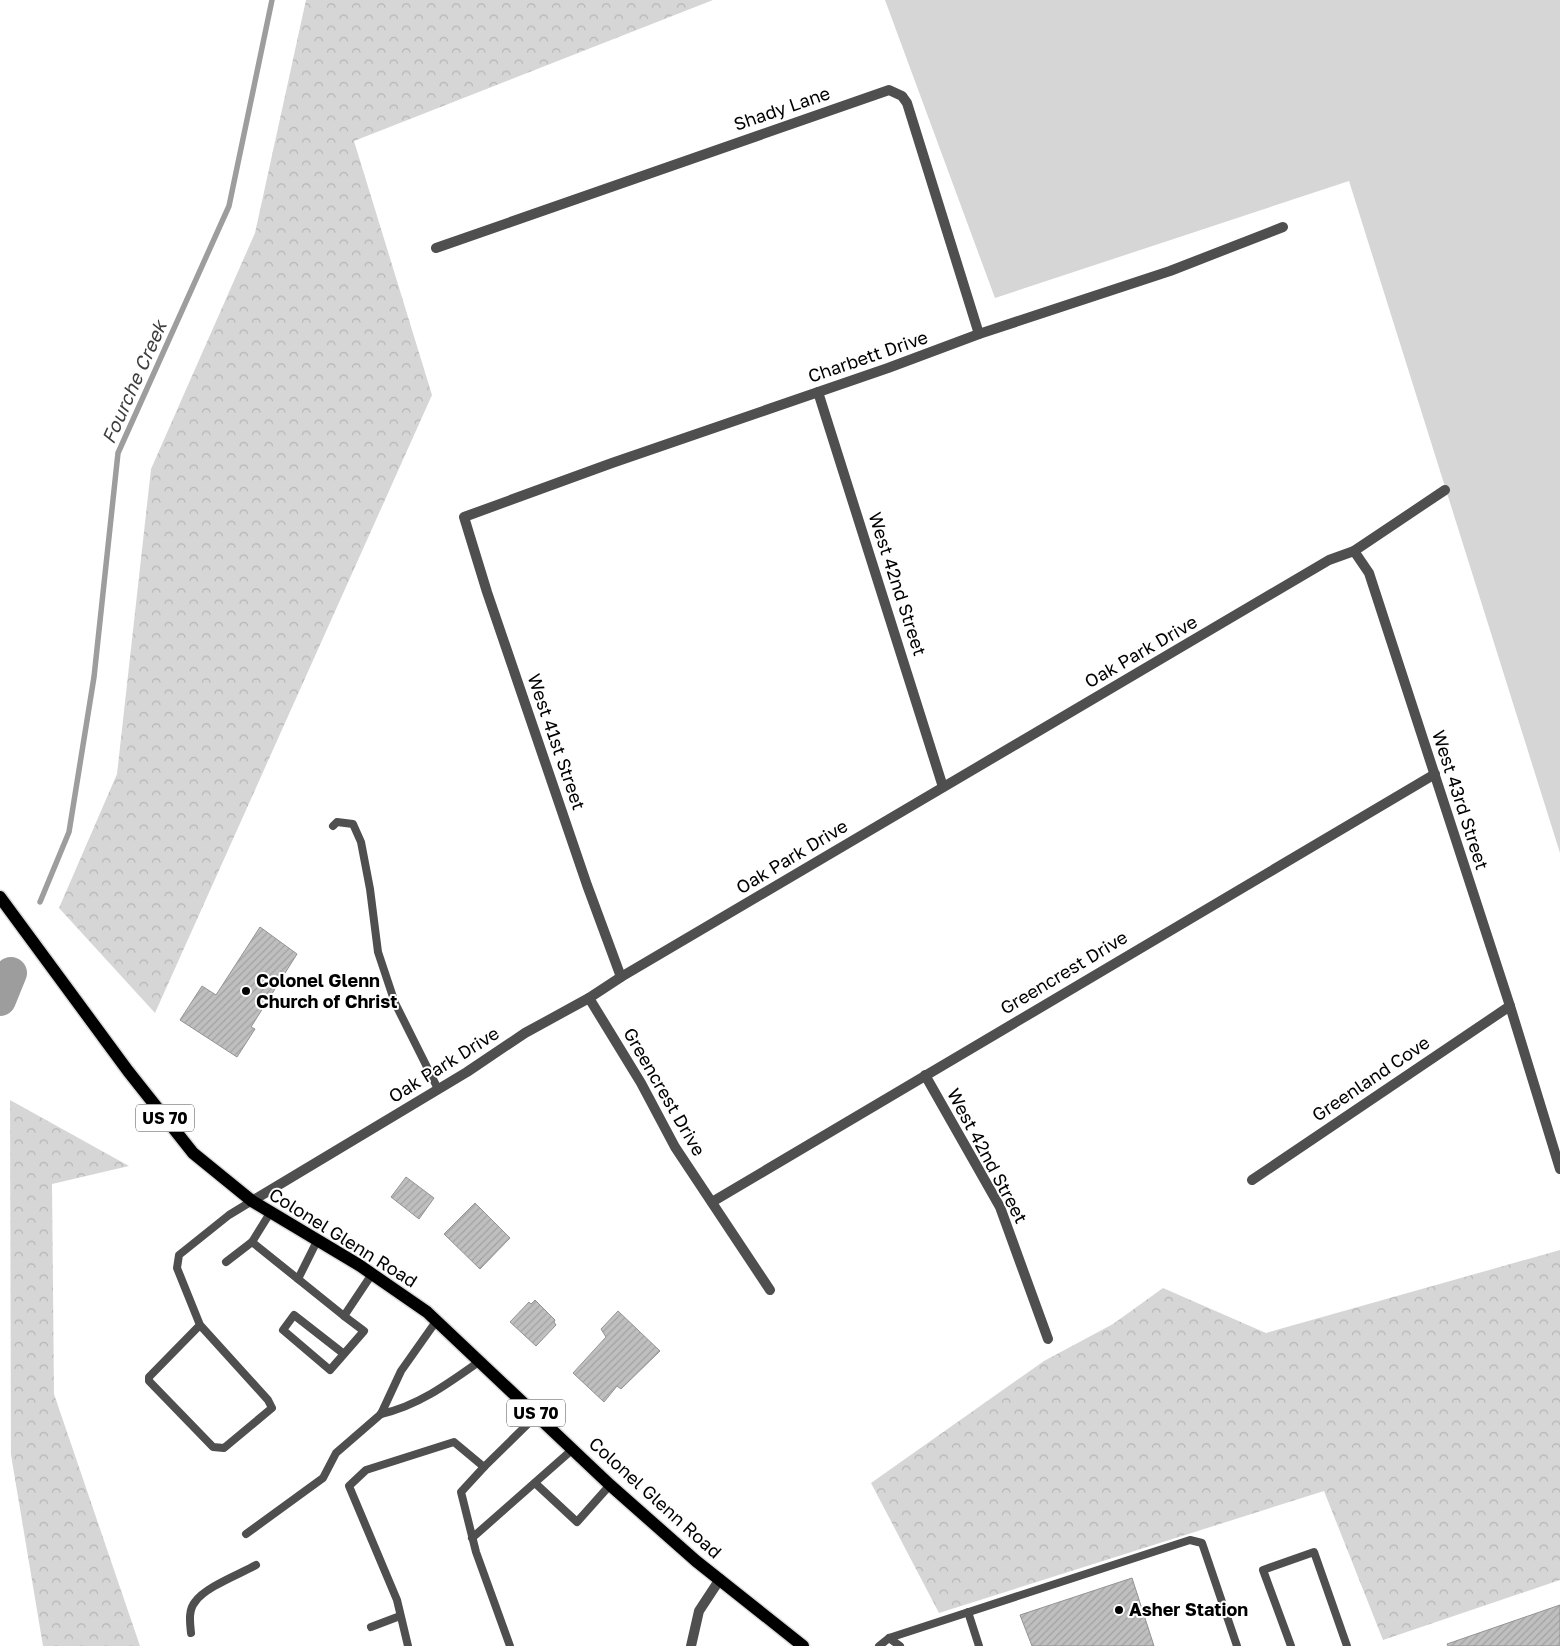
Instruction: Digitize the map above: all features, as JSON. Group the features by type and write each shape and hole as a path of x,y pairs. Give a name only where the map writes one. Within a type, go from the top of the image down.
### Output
{"main road":[{"name":"Colonel Glenn Road","path":"0,897 193,1153 252,1202 372,1274 437,1320 538,1414 610,1485 696,1561 803,1646"}],"street":[{"name":"Shady Lane","path":"436,248 883,92 896,92 907,103 979,334"},
{"name":"Charbett Drive","path":"464,517 979,334 1170,272 1283,227"},
{"name":"West 42nd Street","path":"818,392 943,787"},
{"path":"1354,551 1445,490"},
{"name":"West 41st Street","path":"464,517 487,592 586,885 621,977"},
{"name":"Oak Park Drive","path":"252,1202 438,1089 525,1033 589,998 621,977 1329,560 1354,551"},
{"name":"West 43rd Street","path":"1354,551 1369,572 1510,1006 1560,1169"},
{"name":"Greencrest Drive","path":"712,1202 1434,774"},
{"name":"Greencrest Drive","path":"589,998 641,1083 676,1147 770,1290"},
{"name":"Greenland Cove","path":"1252,1180 1510,1006"},
{"name":"West 42nd Street","path":"925,1075 1000,1207 1048,1339"},
{"path":"688,1645 698,1610 720,1579"}],"lane":[{"path":"333,826 337,822 353,824 361,842 370,889 378,952 395,1003 438,1089"},
{"path":"200,1324 149,1376 149,1381 214,1447 224,1448 272,1408 268,1400 200,1324 178,1268 178,1255 229,1215 252,1202"},
{"path":"226,1262 252,1242 270,1213"},
{"path":"298,1279 317,1241"},
{"path":"252,1242 364,1331 344,1354 330,1370 282,1330 294,1316 344,1354"},
{"path":"344,1316 372,1274"},
{"path":"246,1534 322,1478 336,1454 381,1414 401,1371 437,1320"},
{"path":"381,1414 402,1409 447,1384 480,1361"},
{"path":"510,1646 472,1538 460,1492 538,1414"},
{"path":"408,1646 398,1600 349,1486 366,1470 454,1442 484,1467"},
{"path":"472,1538 573,1449"},
{"path":"535,1483 577,1522 610,1485"},
{"path":"879,1646 889,1638 1190,1540 1202,1543 1238,1646"},
{"path":"1291,1646 1263,1570 1314,1552 1347,1646"},
{"path":"191,1633 190,1617 194,1602 209,1591 256,1565"},
{"path":"968,1612 979,1646"},
{"path":"371,1627 400,1616"},
{"path":"889,1638 900,1646"}],"green space":[{"path":"306,0 713,0 354,141 432,395 155,1013 59,908 117,774 151,469 255,233"},
{"path":"885,0 1560,0 1560,853 1349,181 995,298"},
{"path":"10,1100 129,1166 52,1184 54,1394 140,1646 43,1646 11,1455"},
{"path":"1560,1250 1560,1580 1383,1640 1324,1491 939,1613 871,1483 1044,1361 1113,1324 1163,1288 1266,1333"}],"building":[{"name":"Colonel Glenn Church of Christ","path":"260,927 297,954 251,1027 255,1029 237,1057 180,1020 202,986 216,995"},
{"path":"406,1177 434,1198 419,1219 391,1197"},
{"path":"475,1203 510,1238 480,1269 444,1234"},
{"path":"535,1300 555,1320 556,1325 536,1346 510,1322 529,1302 531,1304"},
{"path":"618,1311 660,1351 621,1389 617,1386 604,1402 573,1373 606,1337 601,1329"},
{"name":"Asher Station","path":"1132,1578 1154,1646 1032,1646 1020,1615"},
{"path":"1560,1605 1560,1646 1448,1646 1447,1644"}],"waterway":[{"name":"Fourche Creek","path":"40,902 69,832 94,677 118,453 229,206 272,0"},
{"path":"0,1000 11,973"}],"place":[{"name":"Colonel Glenn Church of Christ","path":"246,991"},
{"name":"Asher Station","path":"1119,1610"}]}
